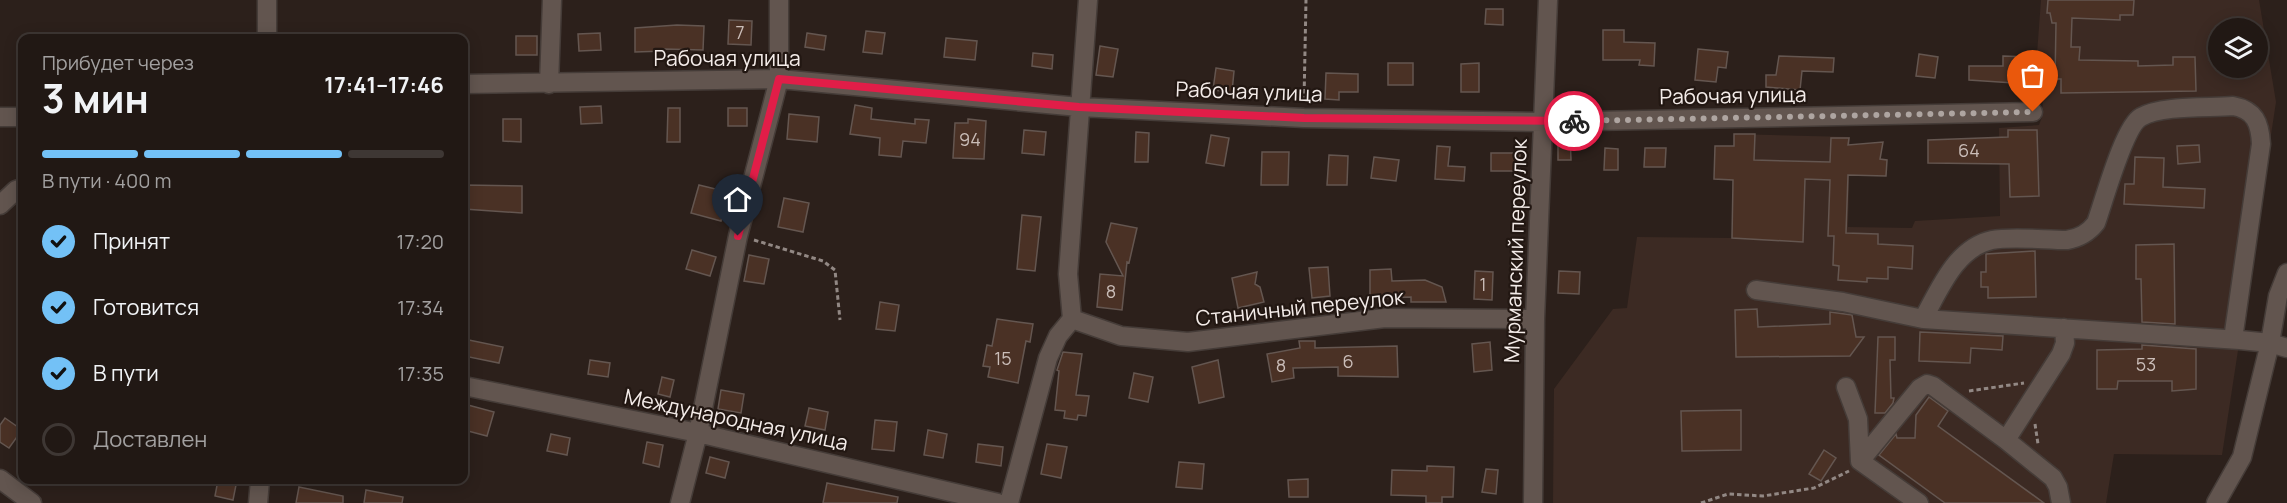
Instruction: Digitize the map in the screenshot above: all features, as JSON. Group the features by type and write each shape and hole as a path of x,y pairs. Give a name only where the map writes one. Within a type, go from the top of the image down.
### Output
{"street":[{"path":"267,0 267,34"},
{"path":"549,84 552,0"},
{"path":"680,503 698,433 738,236 779,79 779,0"},
{"path":"1008,503 1048,358 1058,336 1072,319 1068,274 1088,0"},
{"name":"Мурманский переулок","path":"1533,503 1535,319 1548,0"},
{"name":"Рабочая улица","path":"468,84 779,79 1079,107 1304,118 1543,122 2033,112"},
{"path":"1923,319 1950,271 1970,251 1991,240 2067,240 2079,238 2089,231 2096,223 2128,130 2142,116 2156,112 2233,106 2245,108 2254,115 2261,128 2261,144 2236,339"},
{"path":"0,117 18,117"},
{"path":"0,205 18,189"},
{"path":"2216,503 2242,457 2279,345 2278,296 2287,273"},
{"path":"1756,290 1843,302 1923,319 2236,339 2279,345"},
{"name":"Станичный переулок","path":"1072,319 1121,336 1188,342 1385,318 1535,319"},
{"path":"2006,440 2063,349 2064,328"},
{"path":"1860,461 1920,388 1930,384 2041,468 2058,487 2061,503"},
{"name":"Международная улица","path":"468,387 698,433 998,503"},
{"path":"1846,387 1858,419 1860,461"},
{"path":"1860,461 1919,503"},
{"path":"0,479 32,503"},
{"path":"258,503 260,484"}],"path":[{"path":"1304,118 1306,0"},
{"path":"738,236 823,261 835,270 840,320"},
{"path":"1946,394 2044,380"},
{"path":"2032,398 2041,468"},
{"path":"1701,503 1728,494 1763,496 1814,488 1848,471 1860,461"}],"shaded area":[{"path":"2041,0 2259,0 2262,18 2208,18 2208,78 2268,78 2268,54 2276,102 2222,455 2114,454 2106,503 1553,503 1554,389 1613,309 1627,308 1637,237 1732,238 1734,134 1850,137 1848,227 1912,228 1915,221 2000,216 1999,128 2039,125 2042,117 2045,56 2037,54"}],"building":[{"path":"2048,0 2134,0 2133,15 2120,15 2120,20 2072,18 2071,47 2080,47 2079,60 2138,61 2138,66 2173,65 2173,57 2195,57 2196,91 2061,93 2061,79 2055,79 2056,23 2052,23 2050,13 2047,13"},
{"path":"1486,9 1503,9 1503,25 1485,24"},
{"path":"729,20 752,21 751,45 728,44"},
{"path":"704,26 703,50 665,49 665,51 635,52 635,28"},
{"path":"1603,30 1624,30 1624,42 1655,43 1654,66 1639,65 1640,60 1603,60"},
{"path":"866,31 885,33 882,54 863,52"},
{"path":"600,33 601,50 579,51 578,34"},
{"path":"807,33 826,36 824,50 805,47"},
{"path":"516,36 537,36 537,55 516,55"},
{"path":"946,38 977,41 975,60 944,57"},
{"path":"1100,46 1118,49 1113,77 1096,75"},
{"path":"1698,49 1728,52 1726,68 1718,67 1716,82 1695,80"},
{"path":"1033,53 1053,55 1052,69 1032,66"},
{"path":"1919,54 1938,57 1935,78 1916,76"},
{"path":"1779,56 1834,58 1833,72 1802,71 1800,90 1766,87 1766,75 1776,75"},
{"path":"2003,56 2030,57 2029,84 1969,80 1969,66 2003,66"},
{"path":"1388,63 1413,63 1413,85 1388,85"},
{"path":"1479,63 1479,92 1461,92 1461,64"},
{"path":"1216,68 1234,71 1232,92 1213,90"},
{"path":"1326,73 1358,74 1358,92 1339,92 1339,100 1325,99"},
{"path":"855,105 872,108 871,119 915,124 915,119 929,120 926,143 903,141 901,157 879,155 880,138 850,134"},
{"path":"601,106 602,123 581,124 580,107"},
{"path":"668,108 680,108 680,142 667,142"},
{"path":"728,108 747,108 747,126 728,126"},
{"path":"789,114 819,117 817,142 787,139"},
{"path":"503,119 521,119 521,142 503,141"},
{"path":"968,119 986,121 984,159 953,158 955,123 968,123"},
{"path":"1024,130 1046,132 1044,155 1022,153"},
{"path":"2008,130 2037,130 2039,196 2010,197 2009,164 1928,163 1928,140 2008,137"},
{"path":"1136,132 1149,133 1148,162 1135,162"},
{"path":"1558,133 1570,133 1571,160 1558,160"},
{"path":"1734,134 1755,134 1754,160 1830,162 1831,138 1849,138 1848,145 1883,142 1880,159 1887,160 1886,176 1848,175 1846,233 1878,234 1878,244 1913,246 1912,269 1888,267 1888,279 1867,278 1867,282 1838,280 1839,266 1833,265 1834,236 1828,236 1830,180 1805,179 1803,242 1732,238 1733,180 1714,179 1715,146 1734,146"},
{"path":"1211,135 1229,138 1224,166 1206,163"},
{"path":"2199,145 2200,162 2178,164 2177,146"},
{"path":"1437,146 1450,147 1448,166 1465,167 1464,181 1435,179"},
{"path":"1605,148 1618,149 1618,170 1604,170"},
{"path":"1645,148 1666,148 1665,167 1644,167"},
{"path":"1262,152 1289,152 1288,185 1261,185"},
{"path":"1491,153 1520,153 1519,171 1491,171"},
{"path":"1329,155 1348,156 1347,185 1327,185"},
{"path":"1374,157 1399,160 1396,181 1371,178"},
{"path":"2135,157 2164,158 2163,187 2205,189 2204,208 2124,204 2125,184 2134,184"},
{"path":"468,185 522,186 522,213 468,209"},
{"path":"699,185 728,192 721,221 691,213"},
{"path":"784,198 809,203 803,232 778,227"},
{"path":"1022,215 1041,217 1035,271 1017,269"},
{"path":"1111,223 1137,228 1129,263 1127,262 1122,310 1097,307 1100,274 1123,276 1106,242"},
{"path":"2174,244 2175,324 2142,322 2141,279 2136,279 2136,245"},
{"path":"692,250 716,257 710,276 686,269"},
{"path":"2035,251 2036,297 1988,298 1988,287 1981,287 1981,272 1986,272 1986,254"},
{"path":"749,255 769,259 764,284 744,281"},
{"path":"1328,267 1330,296 1312,298 1309,268"},
{"path":"1391,269 1392,281 1425,280 1442,287 1446,302 1411,302 1411,297 1370,298 1370,270"},
{"path":"1475,271 1493,272 1492,300 1474,299"},
{"path":"1559,271 1580,272 1579,294 1558,293"},
{"path":"1257,272 1255,284 1260,287 1264,302 1238,308 1232,278"},
{"path":"880,302 899,305 895,331 876,329"},
{"path":"1757,309 1758,327 1830,324 1830,312 1852,315 1856,337 1864,337 1850,356 1736,357 1735,310"},
{"path":"997,319 1033,324 1030,342 1026,341 1018,383 988,377 990,367 983,366 987,345 992,346"},
{"path":"1920,332 2003,336 2002,350 1971,348 1970,363 1919,361"},
{"path":"1878,337 1895,337 1895,360 1890,360 1891,398 1894,398 1885,413 1875,413"},
{"path":"468,340 503,347 499,363 468,357"},
{"path":"1299,341 1315,341 1315,348 1397,346 1398,377 1338,376 1338,367 1293,368 1294,378 1272,382 1267,354 1300,348"},
{"path":"1490,342 1492,370 1474,372 1472,344"},
{"path":"2142,345 2196,349 2196,389 2172,391 2172,381 2118,381 2117,389 2097,389 2097,350 2142,349"},
{"path":"1063,352 1082,354 1076,395 1089,396 1086,416 1078,415 1077,420 1064,418 1065,411 1055,410 1059,371 1057,370"},
{"path":"590,360 610,363 608,377 588,374"},
{"path":"1218,360 1224,397 1199,403 1192,367"},
{"path":"1134,373 1153,377 1148,402 1129,398"},
{"path":"662,377 674,380 670,397 658,394"},
{"path":"721,390 744,394 741,413 718,409"},
{"path":"1929,397 1948,411 1938,426 2044,503 1945,503 1879,455 1896,434 1897,438 1915,438 1916,415"},
{"path":"468,405 494,412 487,436 468,431"},
{"path":"809,408 828,412 825,430 805,426"},
{"path":"1741,410 1741,450 1682,451 1681,411"},
{"path":"5,418 18,427 18,436 9,448 0,442 0,425"},
{"path":"875,420 897,422 894,451 872,449"},
{"path":"928,430 947,434 943,458 924,455"},
{"path":"551,434 570,438 567,455 547,451"},
{"path":"647,442 663,445 659,467 643,463"},
{"path":"978,444 1003,447 1001,466 976,462"},
{"path":"1047,444 1067,447 1061,478 1041,474"},
{"path":"1824,450 1836,458 1821,481 1809,474"},
{"path":"710,457 729,462 725,478 706,473"},
{"path":"1179,462 1204,464 1202,489 1176,487"},
{"path":"1427,466 1454,467 1453,497 1442,497 1442,503 1426,503 1426,496 1391,495 1392,470 1427,471"},
{"path":"1486,469 1498,470 1496,494 1482,492"},
{"path":"1308,479 1308,497 1289,497 1288,480"},
{"path":"827,483 898,497 897,503 823,503"},
{"path":"217,484 236,484 233,500 215,496"},
{"path":"299,487 343,496 343,503 296,503"},
{"path":"366,490 403,497 402,503 364,503"}],"way so far":[{"path":"1574,121 2033,112"}],"route":[{"path":"738,236 779,79 1079,107 1304,118 1574,121"}]}
